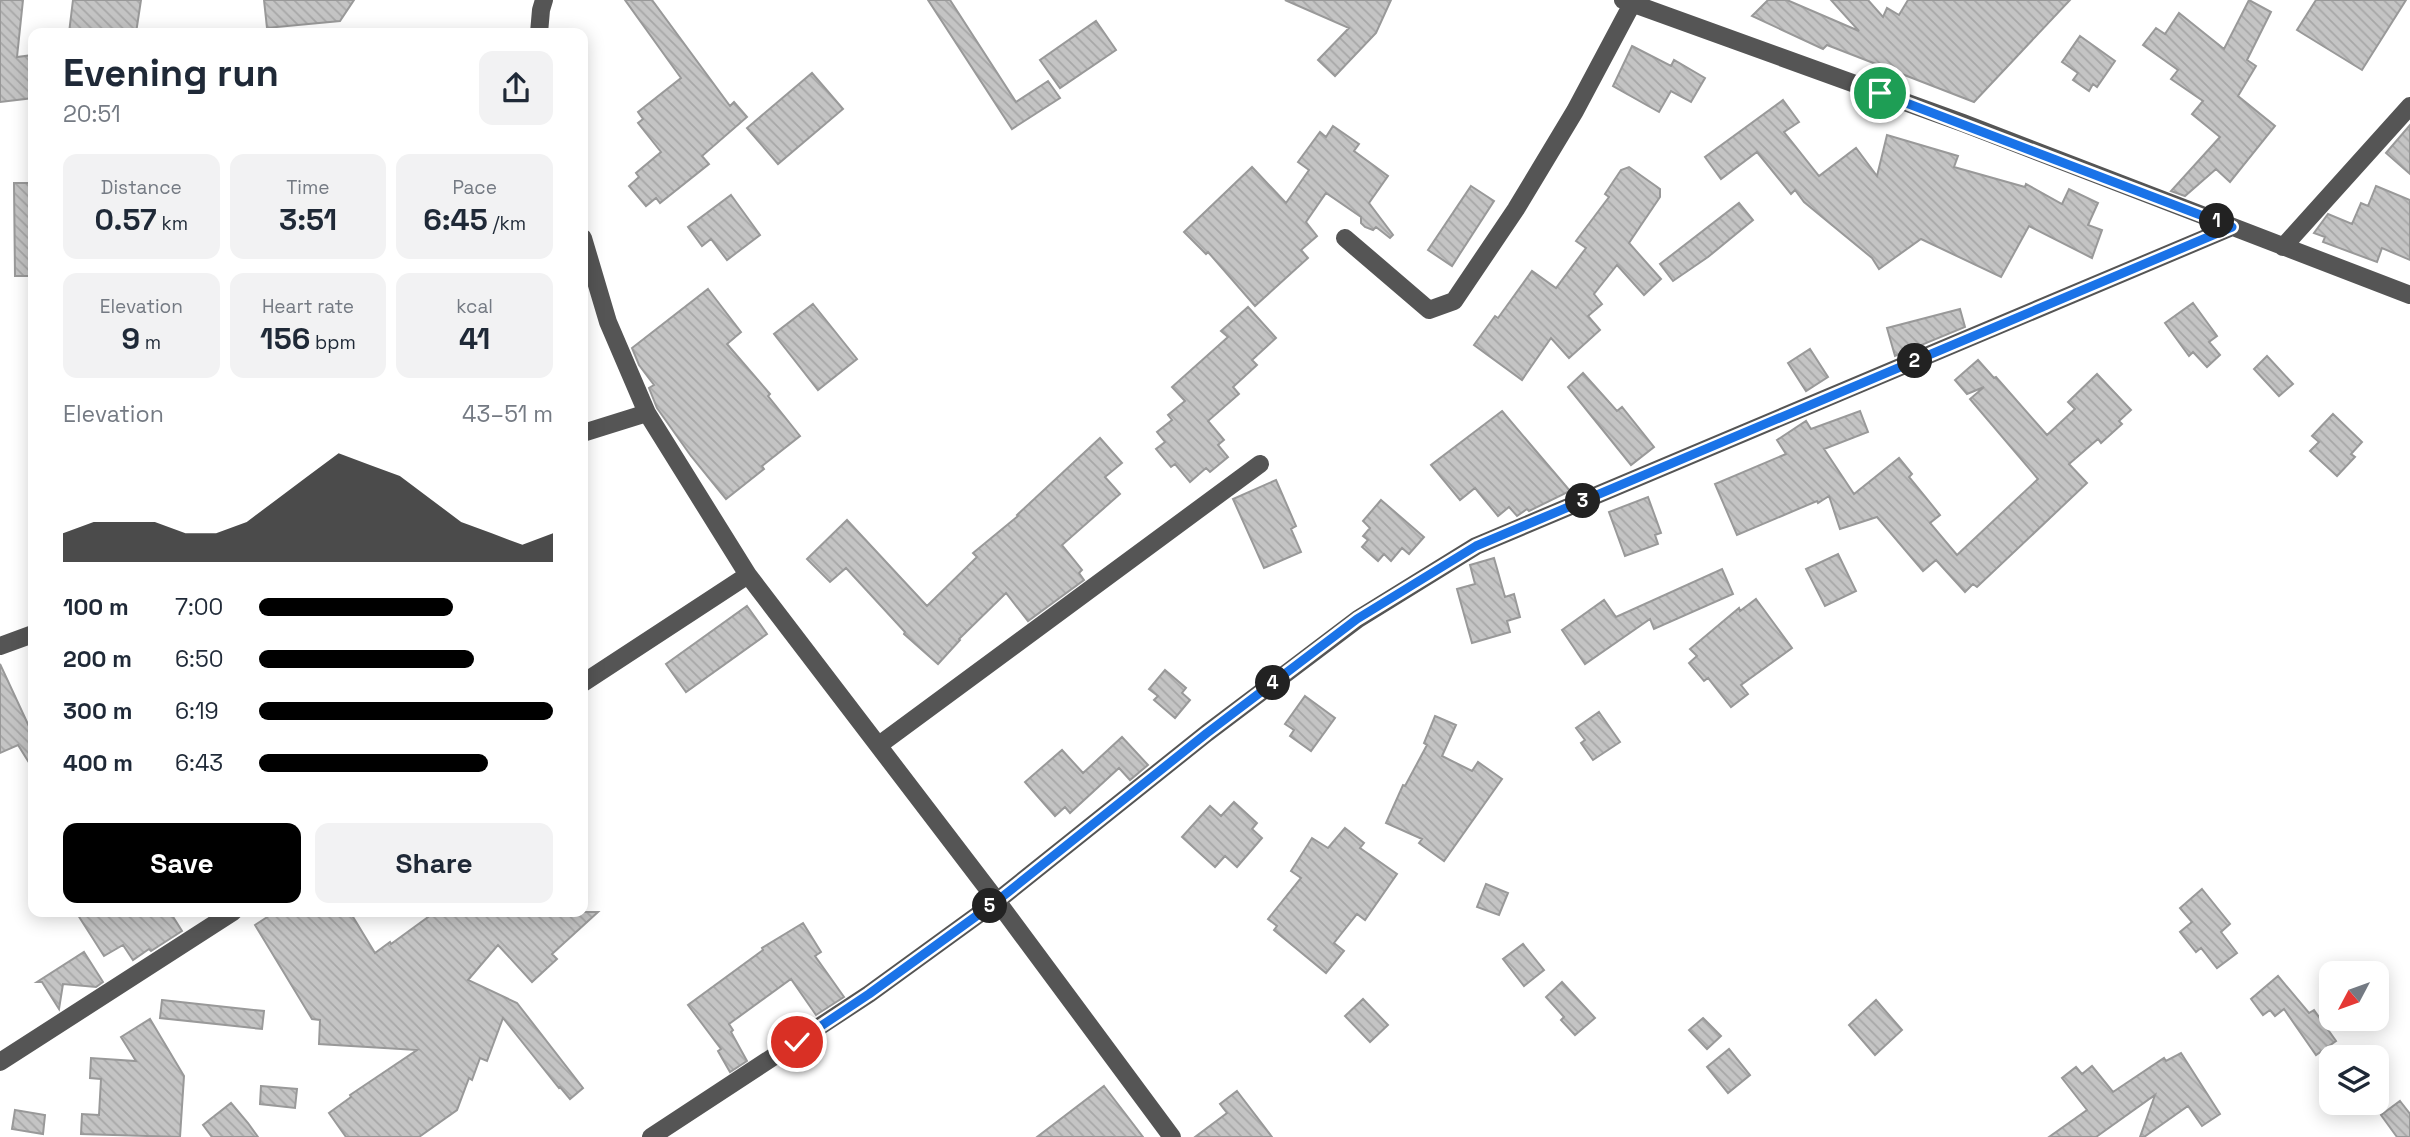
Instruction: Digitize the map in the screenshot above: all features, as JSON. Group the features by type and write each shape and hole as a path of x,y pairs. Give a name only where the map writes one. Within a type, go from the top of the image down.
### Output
{"street":[{"path":"539,28 544,0"},
{"path":"1345,238 1429,310 1454,301 1516,209 1562,133 1628,2 1963,123 2410,295"},
{"path":"2283,247 2410,106"},
{"path":"651,1137 869,994 997,901 1207,733 1357,619 1476,546 2232,227"},
{"path":"588,255 608,322 647,413 748,575 997,901 1172,1137"},
{"path":"588,431 647,413"},
{"path":"879,746 1260,464"},
{"path":"588,680 748,575"},
{"path":"0,646 28,636"},
{"path":"0,1062 225,917"}],"building":[{"path":"0,0 23,0 17,57 28,56 28,99 0,102"},
{"path":"73,0 141,0 137,28 70,28"},
{"path":"264,0 354,0 340,21 267,28"},
{"path":"625,0 652,0 730,106 734,102 747,117 702,156 709,164 660,203 656,198 646,206 629,186 639,177 636,173 661,152 638,123 643,119 638,112 681,78"},
{"path":"928,0 950,0 1016,102 1048,81 1060,98 1012,129"},
{"path":"1285,0 1391,0 1376,33 1335,76 1318,60 1349,28"},
{"path":"1768,0 1787,0 1859,31 1831,0 1868,0 1883,17 1887,8 1899,15 1908,0 2070,0 1974,102 1827,45 1823,49 1752,16"},
{"path":"2249,0 2271,12 2247,60 2256,66 2238,96 2275,126 2230,182 2216,169 2185,196 2171,191 2220,137 2192,114 2203,101 2171,79 2178,70 2143,45 2156,28 2165,34 2179,13 2224,49"},
{"path":"2316,0 2406,0 2362,70 2297,30"},
{"path":"1096,21 1116,50 1060,88 1040,60"},
{"path":"2080,36 2115,61 2097,87 2093,84 2089,91 2073,80 2078,73 2062,62"},
{"path":"1632,46 1671,66 1674,60 1705,78 1691,102 1671,91 1659,112 1613,86"},
{"path":"812,73 843,109 778,164 747,128"},
{"path":"1783,100 1799,122 1784,132 1819,176 1856,148 1877,176 1887,135 1958,156 1954,167 2025,187 2026,184 2062,204 2069,189 2098,203 2088,225 2102,230 2092,258 2029,226 2001,277 1921,239 1879,269 1872,258 1804,202 1795,190 1791,194 1757,152 1721,179 1705,157"},
{"path":"2410,125 2410,174 2386,153"},
{"path":"1333,126 1359,144 1354,151 1388,176 1369,203 1393,235 1390,238 1376,227 1373,230 1365,227 1361,223 1361,217 1326,193 1306,222 1317,236 1301,250 1308,258 1255,306 1208,252 1206,254 1184,232 1252,167 1286,203 1309,170 1298,162 1320,132 1326,137"},
{"path":"1629,167 1660,189 1660,197 1629,243 1661,279 1644,295 1617,265 1594,294 1602,304 1588,316 1600,330 1569,358 1551,338 1522,380 1474,345 1495,316 1498,318 1532,271 1556,288 1586,248 1576,241 1609,197 1605,194 1621,170"},
{"path":"14,183 28,183 28,276 15,276"},
{"path":"1471,186 1494,201 1452,266 1428,250"},
{"path":"2376,186 2410,200 2410,260 2382,248 2377,262 2323,242 2325,237 2314,233 2328,214 2352,224 2361,203 2368,206"},
{"path":"731,195 760,235 727,260 711,239 702,246 688,227"},
{"path":"1739,203 1753,220 1708,257 1673,281 1660,264"},
{"path":"708,289 741,332 727,344 770,394 768,396 800,436 726,499 657,408 649,388 654,385 639,365 632,348"},
{"path":"2193,303 2217,336 2209,342 2220,355 2207,367 2193,352 2189,356 2165,323"},
{"path":"813,304 857,359 818,390 774,334"},
{"path":"1248,307 1276,338 1252,360 1257,365 1233,387 1239,394 1208,421 1224,440 1218,445 1228,457 1210,472 1206,468 1190,482 1175,464 1171,467 1156,449 1165,442 1157,432 1172,420 1168,415 1185,401 1172,387 1228,337 1221,331"},
{"path":"1960,309 1965,327 1895,356 1887,328"},
{"path":"1810,349 1828,377 1806,391 1788,363"},
{"path":"2267,356 2293,384 2279,396 2254,369"},
{"path":"1978,360 2047,435 2075,409 2068,402 2097,374 2131,410 2119,421 2122,424 2101,443 2098,439 2069,464 2087,483 1977,587 1973,584 1965,592 1936,560 1923,571 1877,517 1840,529 1829,496 1818,503 1817,501 1737,535 1715,484 1786,454 1777,440 1806,421 1811,429 1860,411 1868,432 1824,449 1854,494 1899,458 1912,474 1909,477 1940,515 1930,523 1957,555 2038,479 1970,399 1984,387 1967,394 1955,380"},
{"path":"1583,373 1617,411 1622,407 1654,447 1631,465 1568,387"},
{"path":"1502,411 1570,491 1517,516 1509,507 1498,516 1475,488 1460,500 1431,465"},
{"path":"2333,414 2362,442 2351,454 2355,457 2337,476 2310,451 2319,442 2312,436"},
{"path":"1100,438 1122,463 1105,477 1120,494 1062,545 1082,570 1079,573 1084,580 1028,621 1006,593 959,639 938,664 904,634 846,568 830,582 807,559 847,520 927,606 977,557 973,553 1018,516"},
{"path":"1276,480 1296,526 1291,529 1301,552 1264,568 1233,499"},
{"path":"1648,497 1661,533 1655,535 1658,544 1625,556 1609,512"},
{"path":"1381,500 1424,537 1409,554 1402,548 1391,561 1384,554 1378,561 1362,547 1368,540 1363,536 1370,528 1363,521"},
{"path":"1838,554 1856,591 1825,606 1806,569"},
{"path":"1494,558 1505,597 1514,594 1520,617 1507,621 1510,632 1472,643 1457,589 1475,584 1470,565"},
{"path":"1722,569 1733,594 1654,629 1650,619 1585,664 1562,630 1604,600 1616,617"},
{"path":"1756,599 1792,648 1741,685 1748,694 1731,707 1708,678 1704,681 1689,663 1697,656 1690,649 1739,608 1740,611"},
{"path":"747,606 767,634 686,692 666,664"},
{"path":"0,664 28,724 28,761 18,745 0,753"},
{"path":"1165,670 1186,688 1182,693 1190,700 1175,718 1154,700 1158,696 1149,689"},
{"path":"1305,696 1335,718 1311,751 1290,736 1294,730 1285,724"},
{"path":"1599,712 1620,742 1593,760 1581,743 1585,740 1576,728"},
{"path":"1435,716 1456,725 1442,756 1472,771 1478,762 1502,779 1444,861 1419,843 1422,839 1386,823 1403,785 1405,786 1427,745 1424,743"},
{"path":"1122,737 1148,765 1130,780 1119,768 1070,813 1065,807 1055,816 1025,782 1062,750 1083,773"},
{"path":"1234,802 1257,823 1252,829 1262,838 1237,867 1225,856 1215,867 1182,837 1210,806 1221,816"},
{"path":"1345,828 1364,843 1360,848 1397,874 1365,920 1357,914 1334,943 1344,951 1326,973 1274,930 1277,926 1268,919 1301,878 1291,871 1312,838 1328,848"},
{"path":"1486,884 1508,893 1499,915 1477,907"},
{"path":"2202,889 2230,924 2221,932 2237,953 2217,968 2201,948 2196,952 2180,932 2192,922 2180,908"},
{"path":"588,912 598,912 552,954 557,959 532,982 498,945 468,980 517,1003 583,1088 570,1099 503,1018 487,1061 480,1058 457,1110 419,1137 346,1137 329,1113 351,1097 350,1095 417,1050 319,1044 320,1020 312,1019 255,925 267,917 353,917 375,953 428,917 588,917"},
{"path":"79,917 173,917 182,931 133,960 123,945 104,956"},
{"path":"803,923 821,952 815,956 844,997 816,1015 791,979 729,1024 747,1061 730,1072 718,1051 721,1049 688,1005 763,950 762,948"},
{"path":"1523,944 1544,970 1524,986 1503,959"},
{"path":"84,952 103,982 96,987 63,984 59,1009 42,982 37,982"},
{"path":"2278,976 2309,1013 2314,1010 2319,1017 2319,1031 2329,1031 2336,1041 2330,1045 2319,1045 2319,1053 2316,1055 2284,1009 2275,1016 2270,1010 2263,1015 2251,999"},
{"path":"1562,982 1595,1018 1575,1035 1561,1020 1564,1017 1546,997"},
{"path":"1363,999 1388,1025 1370,1042 1345,1016"},
{"path":"162,1000 264,1011 262,1029 160,1018"},
{"path":"1876,1000 1902,1030 1875,1055 1849,1025"},
{"path":"1703,1018 1721,1036 1707,1049 1689,1030"},
{"path":"150,1019 184,1076 180,1137 81,1134 82,1114 99,1115 101,1079 90,1078 91,1058 136,1061 121,1037"},
{"path":"1729,1049 1750,1075 1728,1093 1707,1067"},
{"path":"2181,1053 2220,1114 2202,1126 2188,1106 2144,1137 2140,1137 2155,1095 2096,1137 2049,1137 2087,1110 2062,1078 2076,1067 2082,1074 2092,1066 2113,1092 2164,1058 2166,1061"},
{"path":"261,1086 297,1089 295,1108 260,1104"},
{"path":"1104,1086 1143,1137 1037,1137"},
{"path":"1237,1091 1272,1137 1195,1137 1227,1113 1220,1104"},
{"path":"2400,1101 2410,1114 2410,1137 2397,1137 2381,1115 2389,1115 2389,1109"},
{"path":"231,1103 258,1137 212,1137 203,1125"},
{"path":"15,1110 45,1115 43,1134 12,1129"}],"route":[{"path":"797,1042 869,994 997,901 1207,733 1357,619 1476,546 2232,227 1880,93"}]}
